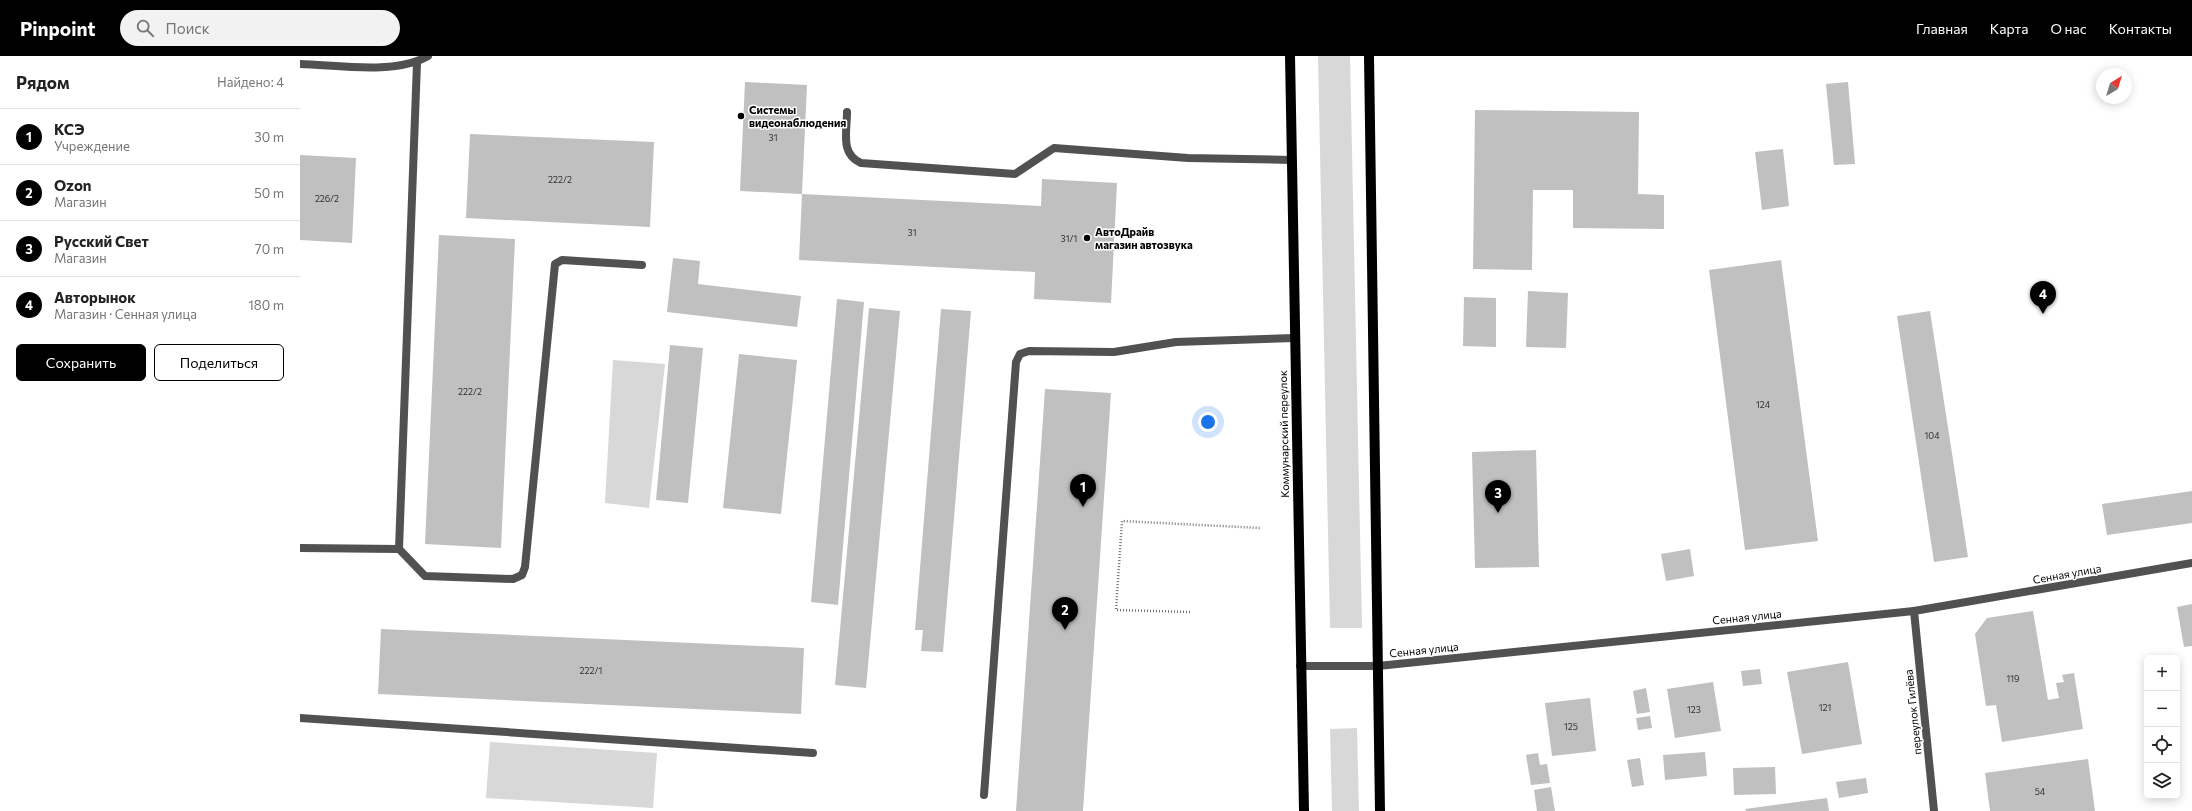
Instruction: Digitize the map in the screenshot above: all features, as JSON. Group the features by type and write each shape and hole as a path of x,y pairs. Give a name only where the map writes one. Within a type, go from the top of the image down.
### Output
{"main road":[{"name":"Коммунарский переулок","path":"1290,56 1300,666 1304,811"},
{"path":"1368,56 1380,811"}],"street":[{"path":"300,64 386,67 417,62 428,56"},
{"path":"399,549 417,62"},
{"path":"847,112 846,149 852,159 861,163 1014,174 1054,148 1188,158 1292,160"},
{"path":"300,548 399,549 425,576 513,579 522,575 525,567 554,264 562,260 642,265"},
{"path":"984,795 1016,362 1020,354 1029,351 1114,352 1176,342 1295,338"},
{"name":"Сенная улица","path":"1300,666 1378,666 1914,611 2192,563"},
{"name":"переулок Гилёва","path":"1914,611 1934,811"},
{"path":"300,718 813,754"}],"path":[{"path":"1190,612 1116,610 1122,521 1260,528"}],"shaded area":[{"path":"1318,56 1350,56 1362,628 1330,628"},
{"path":"613,360 665,364 649,508 605,503"},
{"path":"1357,728 1359,811 1332,811 1330,729"},
{"path":"490,742 657,753 653,808 486,798"}],"building":[{"path":"745,82 807,85 802,194 740,191"},
{"path":"1848,82 1855,164 1834,165 1826,84"},
{"path":"1475,110 1639,112 1638,194 1664,195 1664,229 1573,228 1573,190 1533,190 1532,270 1473,269"},
{"path":"470,134 654,142 650,227 466,218"},
{"path":"1783,149 1789,206 1762,210 1755,152"},
{"path":"300,155 356,158 352,243 300,240"},
{"path":"1042,179 1117,183 1111,303 1034,299 1035,272 799,260 802,194 1041,206"},
{"path":"439,235 515,239 501,548 425,544"},
{"path":"673,258 700,261 698,284 801,296 797,327 667,312"},
{"path":"1781,260 1818,541 1745,550 1709,270"},
{"path":"1528,291 1568,293 1566,348 1526,347"},
{"path":"1464,297 1496,298 1496,347 1463,346"},
{"path":"837,299 864,302 838,605 811,602"},
{"path":"869,308 900,311 866,688 835,685"},
{"path":"941,309 971,311 943,652 921,651 923,630 915,630"},
{"path":"1930,311 1968,557 1934,562 1897,316"},
{"path":"670,345 703,348 688,503 656,500"},
{"path":"739,354 797,360 781,514 723,508"},
{"path":"1045,389 1111,393 1083,811 1016,811"},
{"path":"1536,450 1539,567 1475,568 1472,452"},
{"path":"2192,491 2192,523 2107,535 2102,504"},
{"path":"1690,549 1694,576 1666,581 1661,554"},
{"path":"2192,604 2192,646 2184,647 2177,607"},
{"path":"2033,611 2048,700 2059,698 2056,683 2064,682 2062,675 2074,673 2083,729 2002,742 1996,705 1986,706 1975,634 1987,618"},
{"path":"381,629 804,648 801,714 378,694"},
{"path":"1848,662 1862,744 1802,754 1787,672"},
{"path":"1760,669 1762,684 1743,686 1741,671"},
{"path":"1713,682 1721,731 1675,738 1667,689"},
{"path":"1646,688 1650,712 1637,714 1633,691"},
{"path":"1590,698 1596,751 1552,756 1545,703"},
{"path":"1650,716 1652,728 1638,730 1636,718"},
{"path":"1705,752 1707,776 1665,780 1663,755"},
{"path":"1538,753 1540,765 1547,764 1550,783 1531,785 1526,755"},
{"path":"1640,758 1644,785 1632,787 1627,760"},
{"path":"2088,759 2095,811 1990,811 1985,773"},
{"path":"1775,767 1776,794 1734,795 1733,768"},
{"path":"1866,778 1868,793 1839,798 1836,782"},
{"path":"1551,787 1555,811 1537,811 1534,790"},
{"path":"1827,798 1829,811 1746,811 1745,809"}],"place":[{"name":"Системы видеонаблюдения","path":"741,116"},
{"name":"АвтоДрайв магазин автозвука","path":"1087,238"},
{"name":"Авторынок","path":"2043,314"},
{"name":"КСЭ","path":"1083,507"},
{"name":"Русский Свет","path":"1498,513"},
{"name":"Ozon","path":"1065,630"}]}
